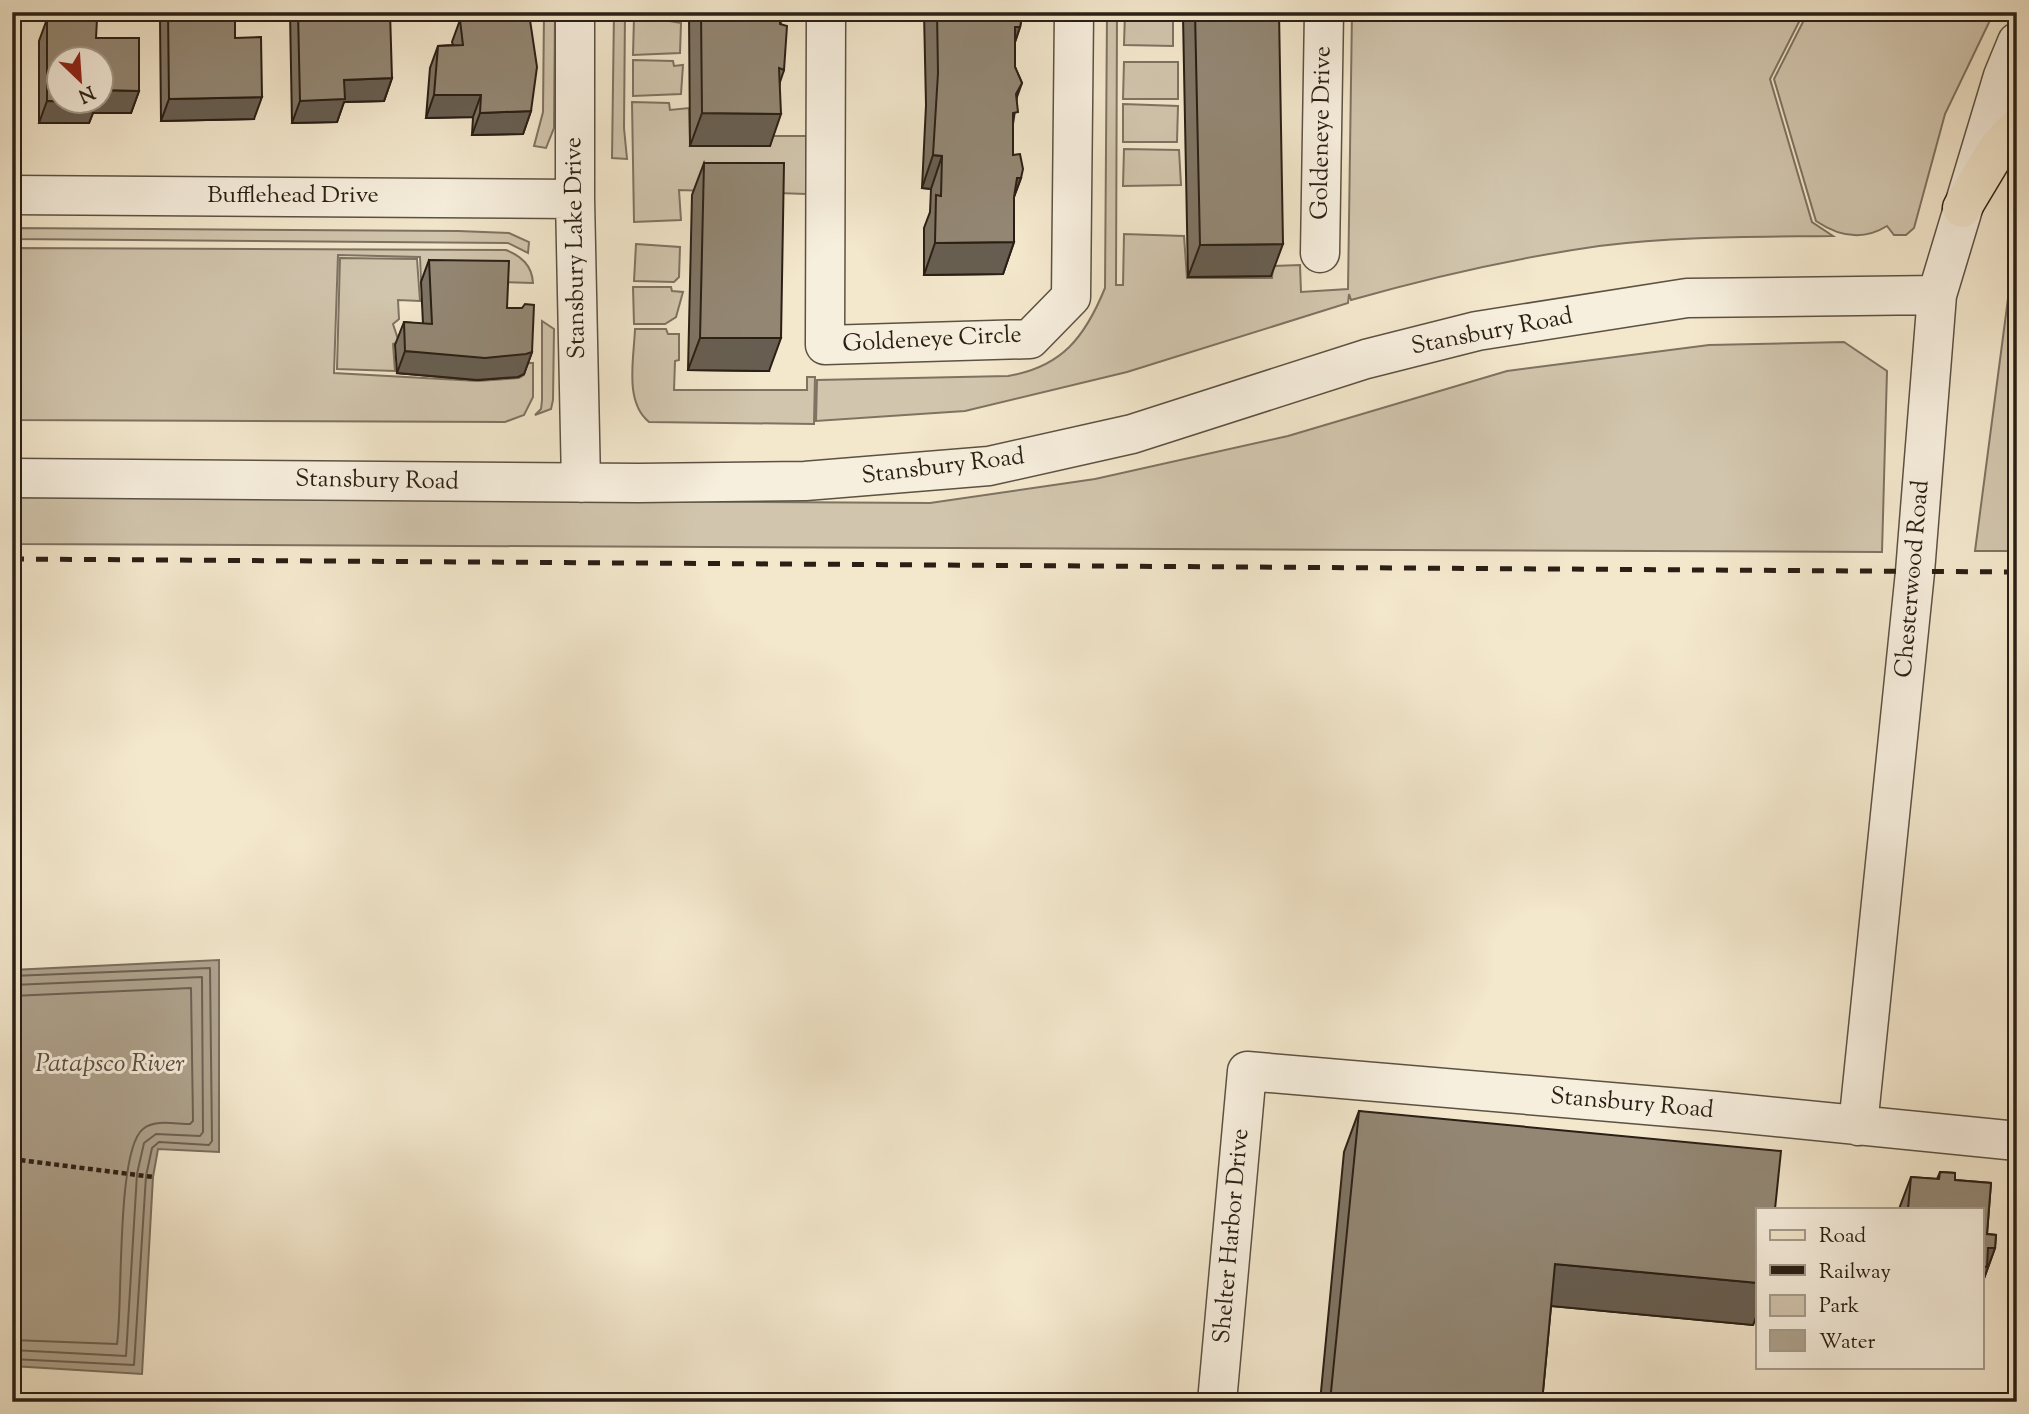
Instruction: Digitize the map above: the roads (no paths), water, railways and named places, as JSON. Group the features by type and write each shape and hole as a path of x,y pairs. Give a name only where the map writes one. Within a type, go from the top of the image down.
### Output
{"main road":[{"path":"1962,208 1998,148 2017,128"}],"street":[{"name":"Stansbury Lake Drive","path":"575,12 575,199 581,483"},
{"name":"Goldeneye Circle","path":"826,12 825,345 1030,339 1071,298 1073,12"},
{"name":"Goldeneye Drive","path":"1320,253 1324,12"},
{"name":"Chesterwood Road","path":"1858,1126 1915,572 1937,295 2003,76 2017,42"},
{"name":"Bufflehead Drive","path":"12,195 575,199"},
{"name":"Stansbury Road","path":"12,478 581,483 805,481 989,466 1132,434 1367,359 1477,331 1686,298 1937,295"},
{"name":"Stansbury Road","path":"1247,1071 2017,1141"},
{"name":"Shelter Harbor Drive","path":"1217,1402 1247,1071"}],"water":[{"name":"Patapsco River","path":"219,960 219,1152 158,1149 153,1177 142,1374 12,1366 12,970"}],"railway":[{"path":"12,559 2017,572"}]}
